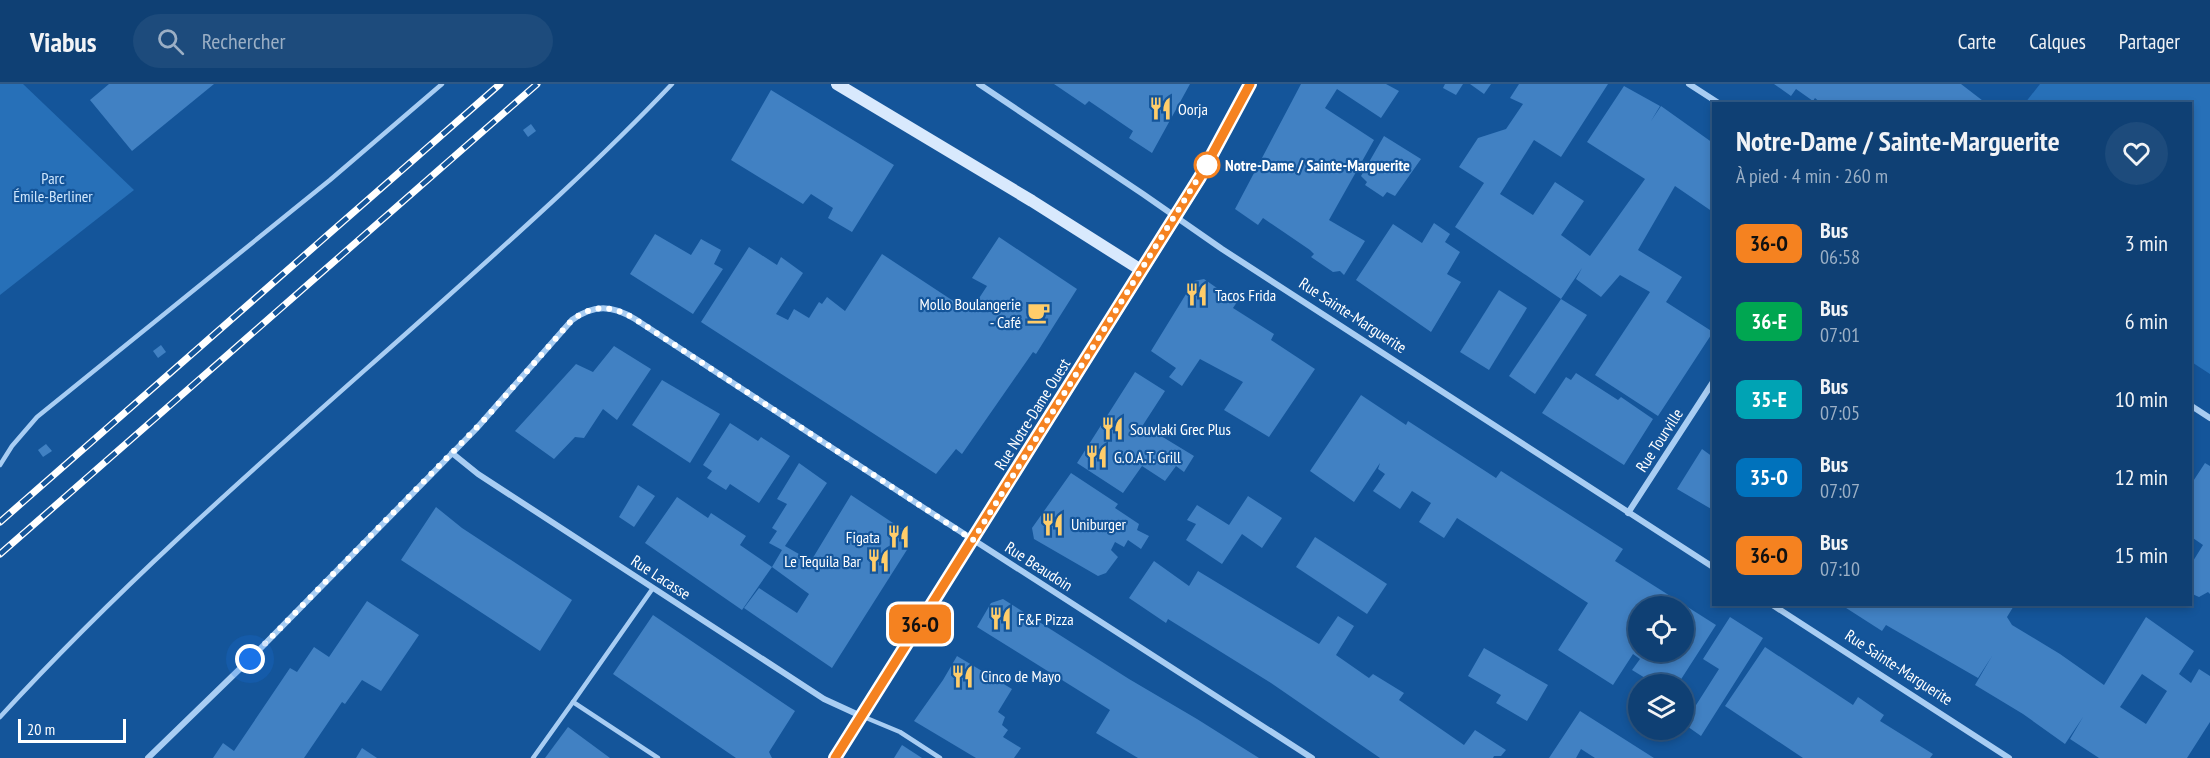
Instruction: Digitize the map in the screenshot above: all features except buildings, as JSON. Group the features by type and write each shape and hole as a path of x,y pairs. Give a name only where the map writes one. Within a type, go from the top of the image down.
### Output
{"main road":[{"path":"837,84 1032,201 1141,270"},
{"name":"Rue Notre-Dame Ouest","path":"835,758 1176,216 1200,177 1250,84"}],"street":[{"name":"Rue Sainte-Marguerite","path":"979,84 1240,261 1712,566"},
{"path":"1689,84 1717,102"},
{"name":"Rue Beaudoin","path":"452,453 572,320 582,313 599,307 620,311 1312,758"},
{"name":"Rue Tourville","path":"1628,513 1712,384"},
{"path":"2192,406 2210,418"},
{"path":"148,758 250,659 452,453"},
{"name":"Rue Lacasse","path":"452,453 478,474 824,699 861,716"},
{"name":"Rue Sainte-Marguerite","path":"1774,606 2009,758"}],"lane":[{"path":"0,465 12,446 38,417 330,180 442,84"},
{"path":"0,717 65,647 187,529 507,243 672,84"},
{"path":"533,758 653,588"},
{"path":"573,702 657,758"},
{"path":"861,716 900,732 940,758"}],"green space":[{"name":"Parc Émile-Berliner","path":"0,84 23,84 134,190 0,295"},
{"path":"2040,84 2210,84 2210,374 2192,362 2192,102 2026,102"}],"railway":[{"path":"0,522 500,84"},
{"path":"0,554 537,84"}],"bus line":[{"name":"36-O","path":"835,758 1200,177 1250,84"}],"place":[{"name":"Oorja","path":"1160,109"},
{"name":"Notre-Dame / Sainte-Marguerite","path":"1207,165"},
{"name":"Tacos Frida","path":"1197,295"},
{"name":"Mollo Boulangerie - Café","path":"1039,313"},
{"name":"Souvlaki Grec Plus","path":"1112,429"},
{"name":"G.O.A.T. Grill","path":"1096,457"},
{"name":"Uniburger","path":"1053,524"},
{"name":"Figata","path":"898,537"},
{"name":"Le Tequila Bar","path":"879,561"},
{"name":"F&F Pizza","path":"1000,619"},
{"name":"Cinco de Mayo","path":"963,676"}],"route":[{"path":"250,659 485,419 572,320 582,313 599,307 614,309 635,319 973,540 1210,159 1207,165"}]}
